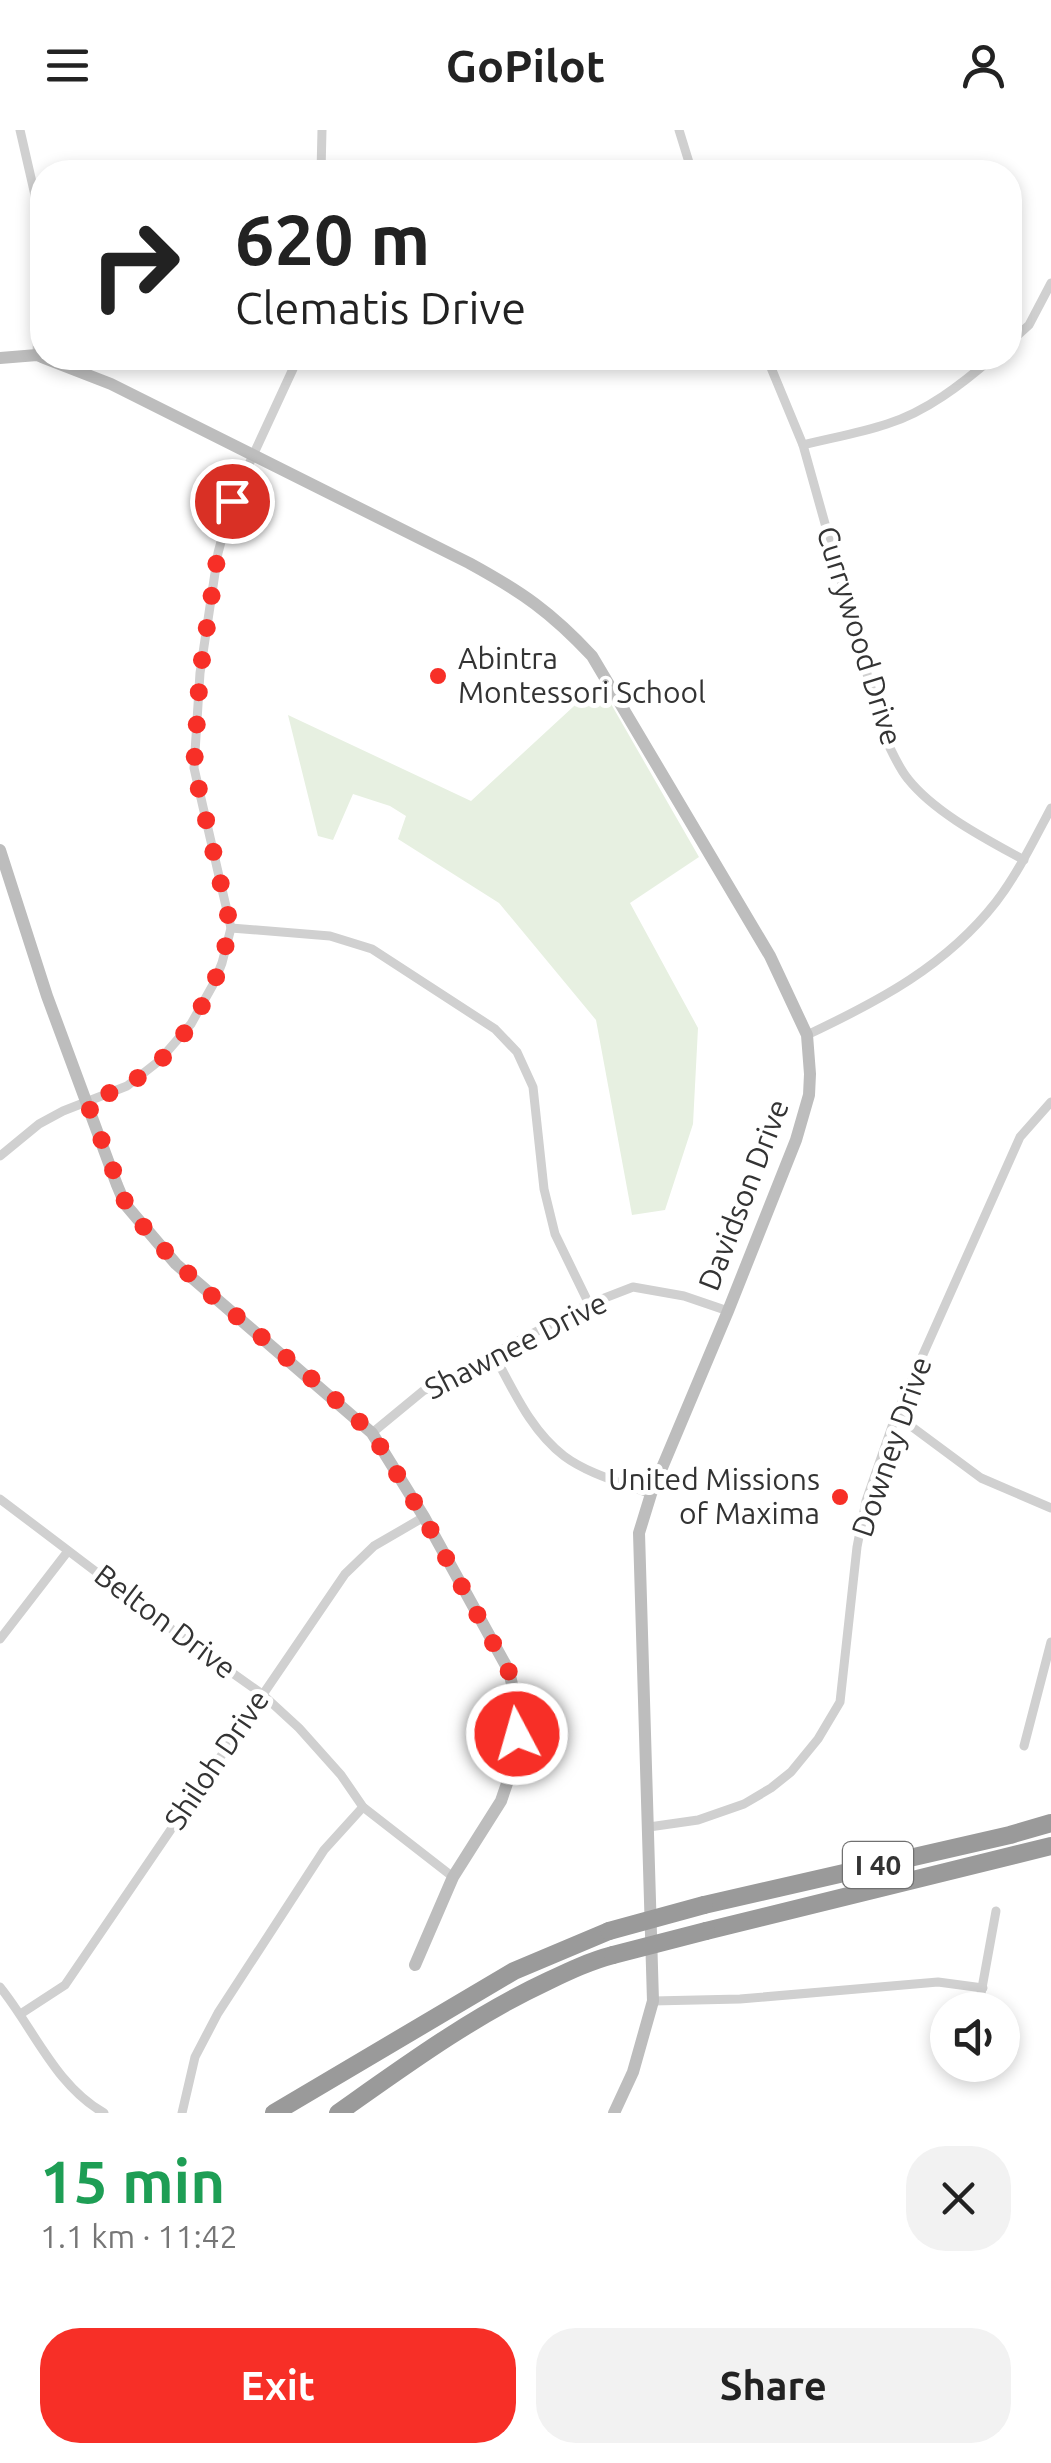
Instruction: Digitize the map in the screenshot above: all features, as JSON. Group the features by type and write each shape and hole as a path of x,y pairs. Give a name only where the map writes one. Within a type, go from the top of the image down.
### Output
{"highway":[{"name":"I 40","path":"297,2113 412,2033 514,1970 609,1931 1051,1823"},
{"name":"I 40","path":"338,2113 510,1999 590,1961 1051,1846"},
{"path":"274,2113 412,2033"}],"street":[{"path":"20,130 30,174"},
{"path":"321,160 322,130"},
{"path":"679,130 686,160"},
{"path":"1022,331 1051,283"},
{"name":"Davidson Drive","path":"0,358 30,357"},
{"name":"Davidson Drive","path":"76,370 254,454 479,568 522,593 561,623 592,656 770,956 807,1034 808,1095 796,1140 651,1494 639,1533 653,2001 633,2072 614,2113"},
{"path":"0,1156 40,1124 127,1086 160,1061 194,1020 214,984 231,928 194,768 200,673 218,553 232,501 292,370"},
{"name":"Currywood Drive","path":"772,370 803,445 885,738 905,776 945,812 1024,860"},
{"path":"803,445 905,417 978,370"},
{"path":"807,1034 870,1006 928,969 966,937 1024,860 1051,808"},
{"path":"0,850 47,996 126,1204 153,1239 205,1290 372,1433 509,1672 518,1711 516,1756 502,1802 453,1877 415,1965"},
{"path":"231,928 330,936 372,949 496,1028 517,1052 533,1088 544,1189 555,1234 589,1304"},
{"name":"Downey Drive","path":"649,1827 698,1820 744,1804 770,1788 791,1772 818,1739 840,1702 856,1547 867,1499 896,1415 1020,1137 1051,1102"},
{"name":"Shawnee Drive","path":"372,1433 424,1391 589,1304 633,1287 684,1296 728,1311"},
{"path":"493,1353 530,1420 566,1458 651,1494"},
{"path":"896,1415 981,1478 1051,1508"},
{"name":"Belton Drive","path":"0,1499 262,1694 341,1775 363,1808 453,1877"},
{"name":"Shiloh Drive","path":"22,2014 64,1985 345,1574 374,1546 424,1518"},
{"path":"0,1639 68,1551"},
{"path":"1024,1746 1051,1642"},
{"path":"182,2113 195,2057 218,2013 324,1850 363,1808"},
{"path":"982,1992 996,1911"},
{"path":"653,2001 740,1999 938,1982 983,1988"},
{"path":"0,1987 65,2080 104,2113"}],"green space":[{"path":"599,683 699,857 630,903 698,1028 693,1124 665,1210 632,1215 596,1020 499,903 398,839 406,816 390,806 353,794 333,840 318,836 288,715 471,801"}],"place":[{"name":"Abintra Montessori School","path":"438,676"},
{"name":"United Missions of Maxima","path":"840,1497"}],"route":[{"path":"232,501 218,553 200,673 194,768 231,928 214,984 180,1039 160,1061 127,1086 87,1102 126,1204 153,1239 205,1290 372,1433 509,1672 518,1711 517,1734"}]}
